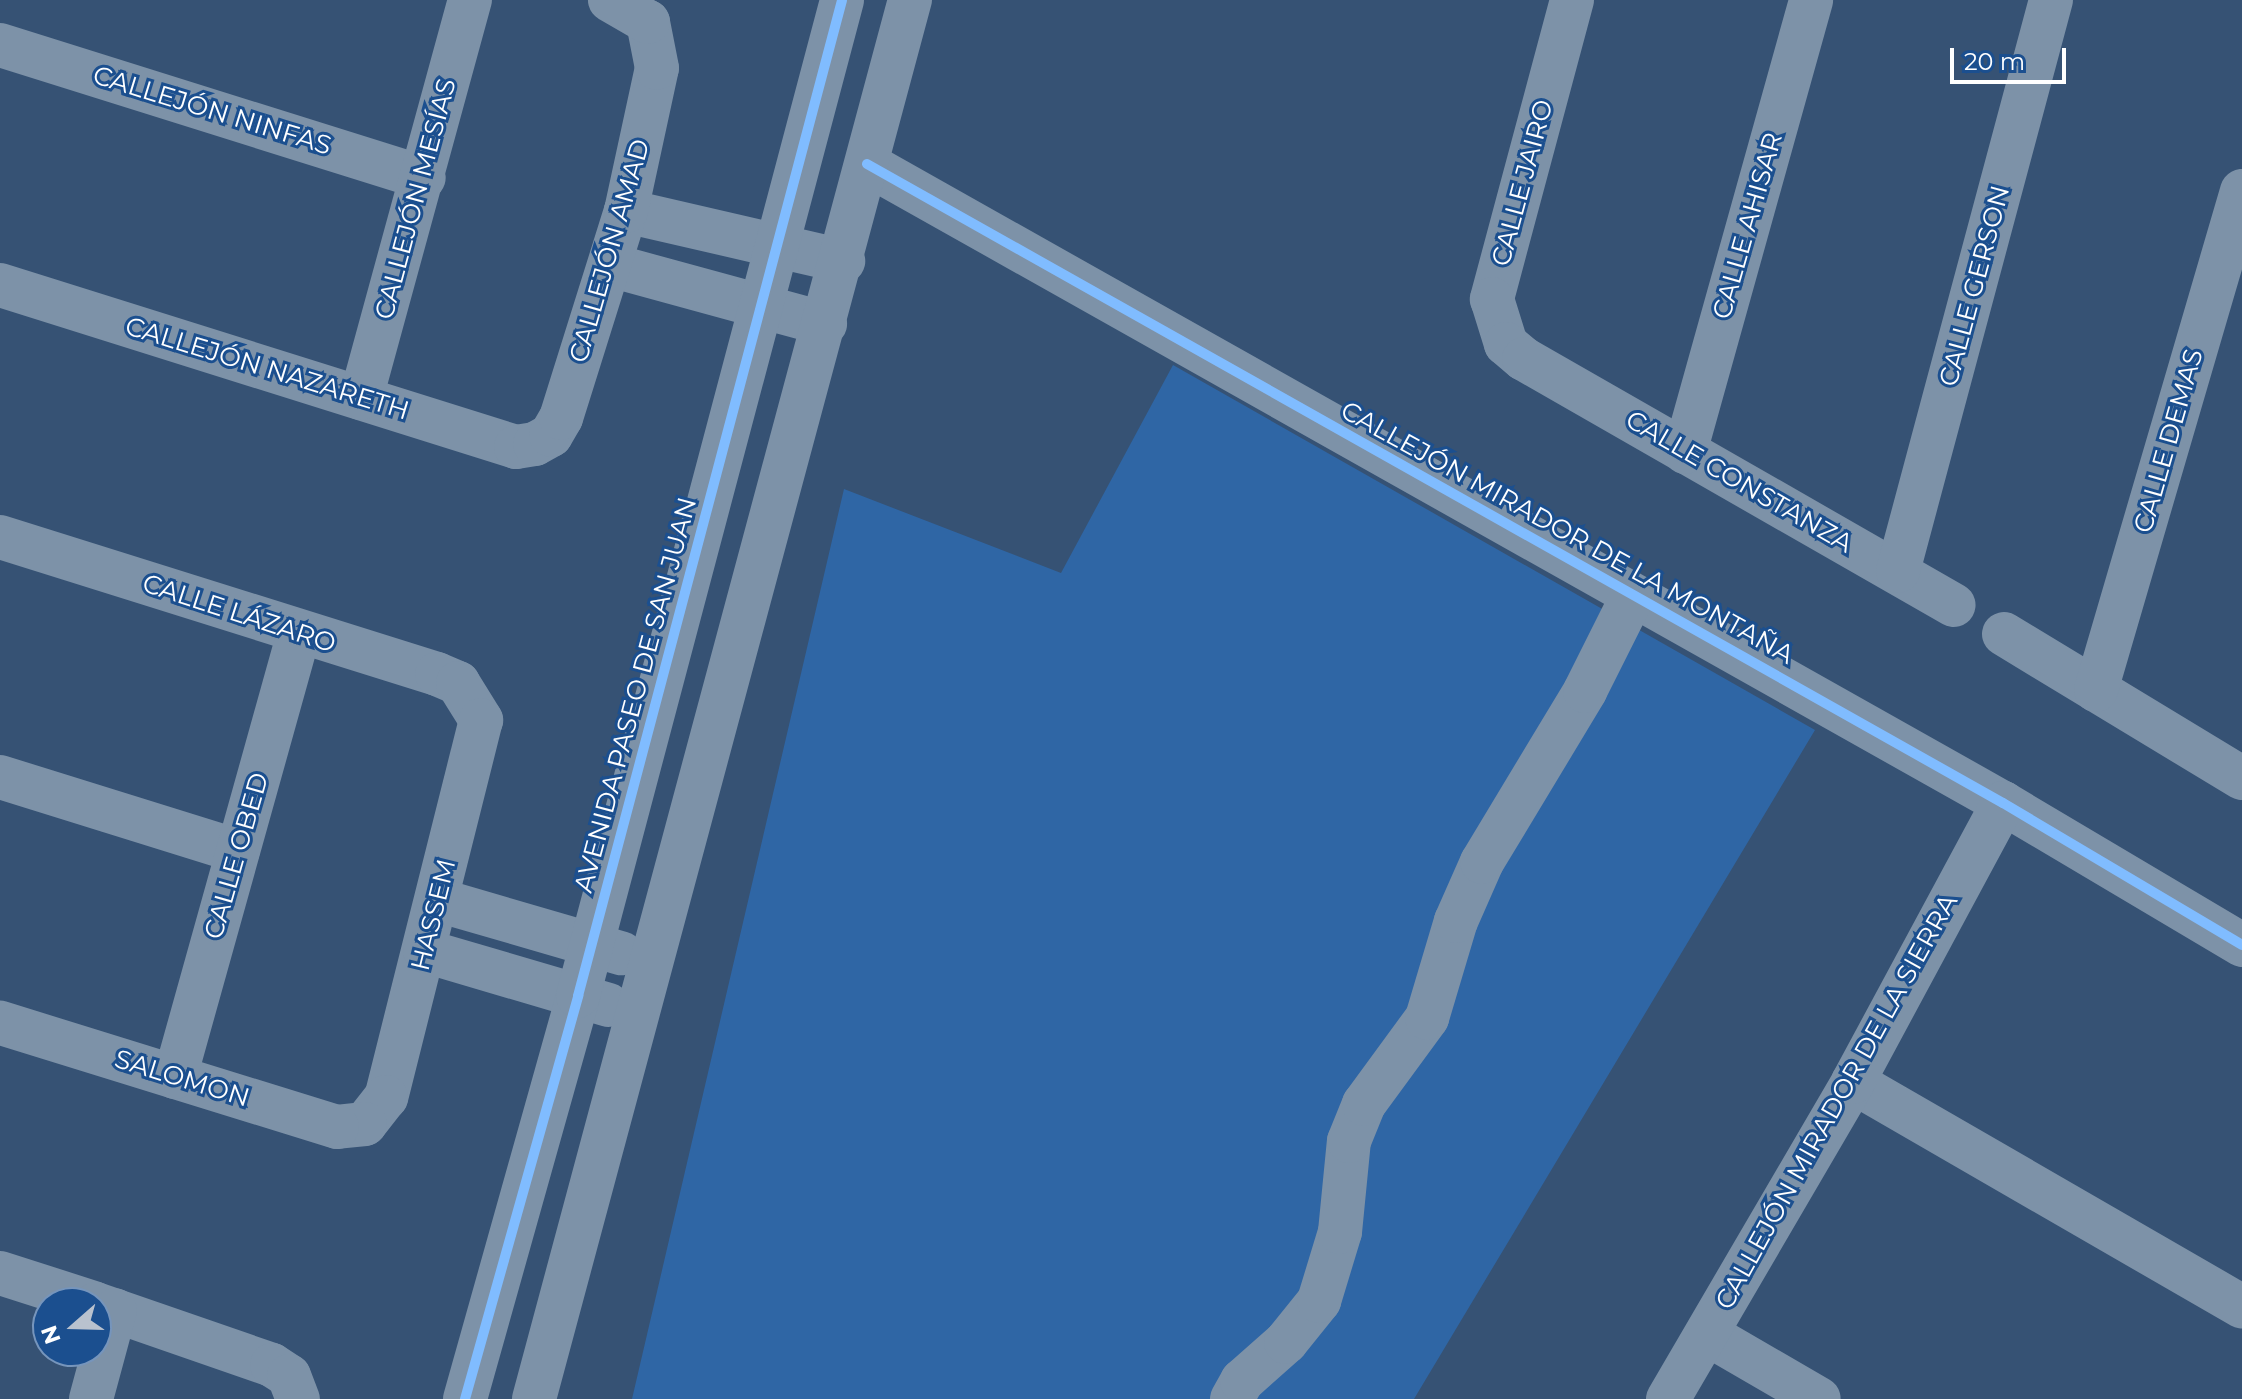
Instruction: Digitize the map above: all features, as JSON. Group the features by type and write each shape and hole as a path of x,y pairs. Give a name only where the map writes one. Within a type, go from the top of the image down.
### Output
{"street":[{"name":"CALLEJÓN MESÍAS","path":"361,398 424,178 470,0"},
{"name":"CALLEJÓN AMAD","path":"535,444 551,435 561,418 626,211 657,68 656,45 648,22 610,0"},
{"name":"AVENIDA PASEO DE SAN JUAN","path":"465,1399 592,945 764,306 842,0"},
{"path":"534,1399 650,962 843,261 910,0"},
{"name":"CALLE JAIRO","path":"1524,359 1506,344 1492,299 1572,0"},
{"name":"CALLE AHISAR","path":"1685,452 1811,0"},
{"name":"CALLE GERSON","path":"1898,571 2051,0"},
{"name":"CALLEJÓN NINFAS","path":"0,45 424,178"},
{"name":"CALLEJÓN MIRADOR DE LA MONTAÑA","path":"867,164 2003,803 2242,945"},
{"name":"CALLE DEMAS","path":"2096,690 2242,191"},
{"path":"626,211 843,261"},
{"path":"610,265 825,324"},
{"name":"CALLEJÓN NAZARETH","path":"0,285 516,447 535,444"},
{"name":"CALLE CONSTANZA","path":"1524,359 1953,605"},
{"name":"CALLE LÁZARO","path":"0,537 299,634 437,674 458,683 472,699"},
{"path":"1232,1399 1242,1381 1286,1342 1319,1301 1340,1232 1349,1141 1364,1104 1427,1018 1456,921 1482,862 1585,691 1633,595"},
{"name":"CALLE OBED","path":"175,1077 299,634"},
{"path":"2004,634 2242,778"},
{"name":"HASSEM","path":"365,1124 386,1097 438,900 481,720 472,699"},
{"path":"0,777 238,851"},
{"name":"CALLEJÓN MIRADOR DE LA SIERRA","path":"1668,1399 1853,1082 2003,803"},
{"path":"438,900 650,962"},
{"path":"425,951 637,1014"},
{"name":"SALOMON","path":"0,1023 337,1127 365,1124"},
{"path":"1853,1082 2242,1307"},
{"path":"0,1273 45,1287"},
{"path":"112,1309 272,1365 289,1376 298,1396"},
{"path":"1707,1334 1819,1399"},
{"path":"91,1399 95,1367"}],"shaded area":[{"path":"1173,365 1815,730 1414,1399 632,1399 844,489 1061,573"}],"cycle path":[{"path":"465,1399 578,996 842,0"},
{"path":"867,164 2003,803 2242,945"}]}
